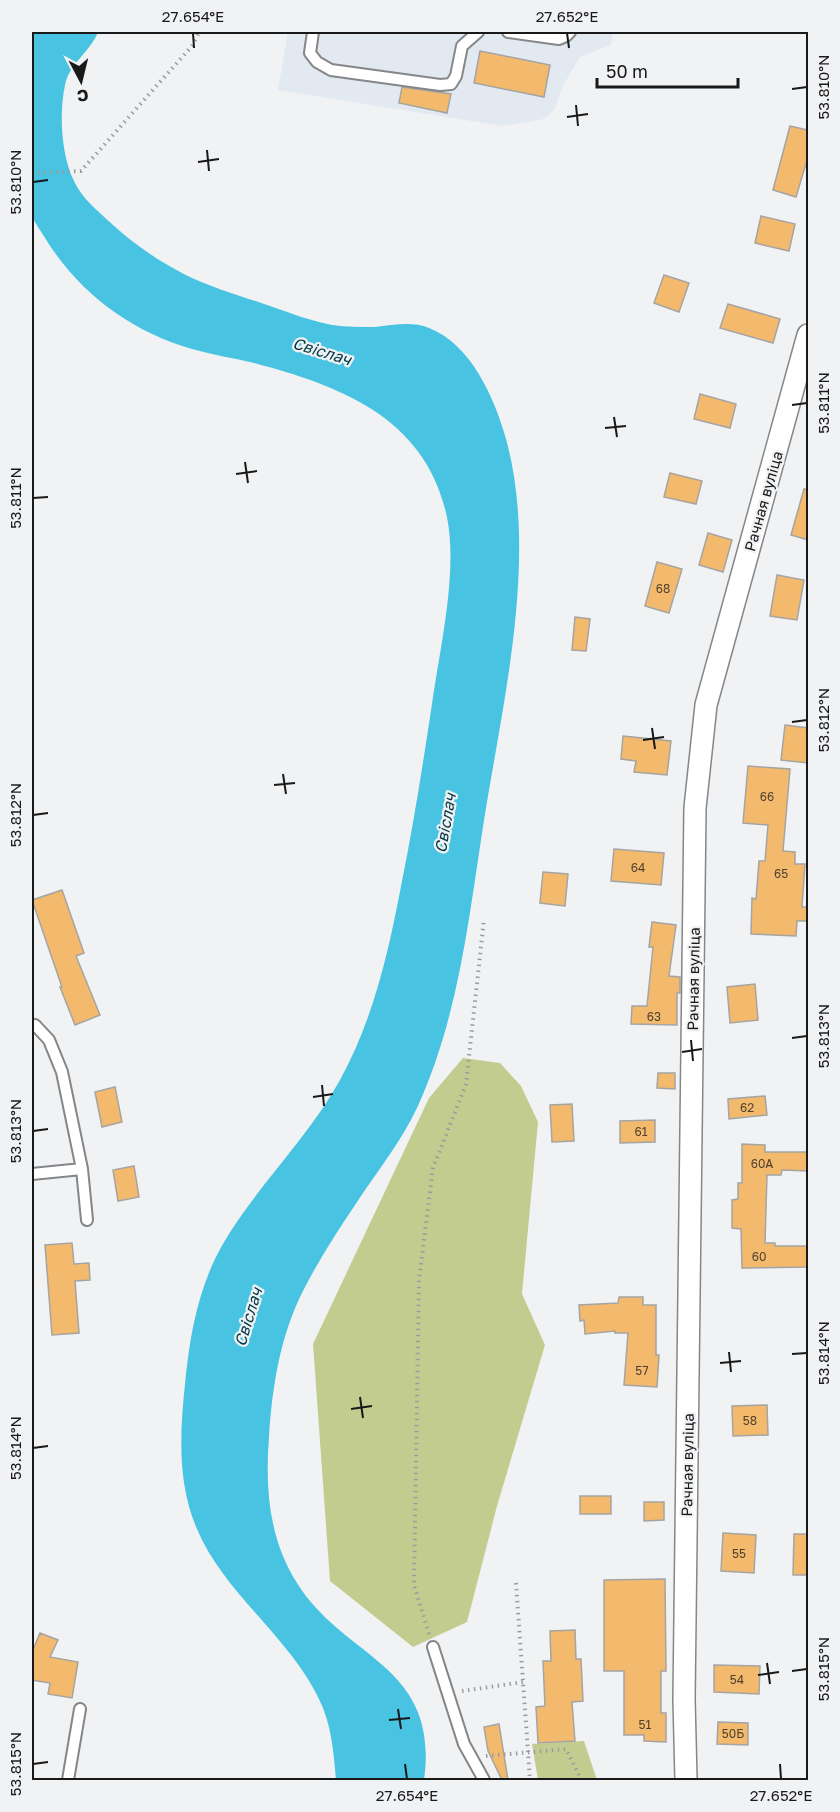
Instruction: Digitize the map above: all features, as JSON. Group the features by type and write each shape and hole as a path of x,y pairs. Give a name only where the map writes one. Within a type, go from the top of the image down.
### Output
{"street":[{"name":"Рачная вуліца","path":"687,1780 684,1699 695,808 706,705 808,335"}],"lane":[{"path":"313,32 310,53 316,62 331,70 440,85 451,84 456,76 462,46 478,32"},
{"path":"508,32 559,39 570,32"},
{"path":"32,1025 35,1025 49,1040 62,1072 82,1169 87,1220"},
{"path":"32,1174 82,1169"},
{"path":"433,1647 464,1744 484,1780"},
{"path":"68,1780 80,1709"}],"path":[{"path":"32,173 81,171 192,46 199,32"},
{"path":"433,1647 414,1585 419,1280 433,1168 466,1084 484,919"},
{"path":"516,1582 530,1780"},
{"path":"448,1694 523,1682"},
{"path":"471,1757 566,1749 581,1779"}],"shaded area":[{"path":"288,32 613,32 611,45 580,57 562,87 555,109 544,119 503,126 278,90"}],"green space":[{"path":"463,1058 500,1063 521,1086 538,1122 522,1294 545,1345 497,1506 467,1622 413,1647 330,1581 313,1344 429,1098"},
{"path":"584,1741 597,1780 538,1780 532,1744"}],"water":[{"name":"Свіслач","path":"32,32 98,32 67,78 63,96 62,134 66,159 76,186 89,203 113,225 151,255 179,272 217,288 293,314 343,326 416,325 429,328 444,336 457,346 479,374 495,407 506,439 515,484 519,530 515,626 468,926 453,1000 432,1072 411,1120 330,1244 295,1308 278,1362 269,1437 269,1494 280,1549 297,1583 317,1609 404,1687 418,1711 425,1741 424,1780 336,1780 329,1726 310,1683 295,1660 224,1576 197,1529 186,1494 181,1439 191,1337 202,1291 214,1261 227,1237 258,1192 326,1104 352,1056 379,983 392,932 410,837 443,635 450,562 447,517 436,483 420,454 400,431 375,412 348,396 318,383 254,363 192,349 148,332 108,307 74,276 45,238 32,214"}],"building":[{"path":"480,51 550,65 544,97 474,83"},
{"path":"402,87 451,94 447,113 399,103"},
{"path":"790,126 808,130 808,157 796,197 773,190"},
{"path":"761,216 795,224 789,251 755,243"},
{"path":"664,275 689,283 679,312 654,303"},
{"path":"728,304 780,319 773,343 720,328"},
{"path":"700,394 736,404 730,428 694,419"},
{"path":"670,473 702,481 696,504 664,497"},
{"path":"804,489 808,490 808,540 791,535"},
{"path":"708,533 732,540 723,572 699,565"},
{"path":"657,562 682,569 669,613 645,606"},
{"path":"777,575 804,580 797,620 770,616"},
{"path":"575,617 590,619 586,651 572,650"},
{"path":"785,725 808,728 808,763 781,760"},
{"path":"623,736 671,741 667,775 634,772 636,761 621,759"},
{"path":"748,766 790,769 783,851 795,852 795,864 805,864 802,907 808,907 808,921 797,921 796,936 751,934 752,898 756,899 759,861 765,861 768,825 743,823"},
{"path":"614,849 664,853 661,885 611,881"},
{"path":"543,872 568,874 565,906 540,903"},
{"path":"62,890 84,953 76,956 100,1015 75,1025 60,987 62,987 32,900"},
{"path":"652,922 676,925 669,976 680,977 680,993 677,993 677,1025 631,1024 632,1006 647,1006 653,947 649,947"},
{"path":"755,984 758,1020 730,1023 727,987"},
{"path":"658,1073 675,1073 675,1089 657,1088"},
{"path":"115,1087 122,1122 102,1127 95,1092"},
{"path":"765,1096 767,1115 729,1119 728,1099"},
{"path":"572,1104 574,1141 552,1142 550,1105"},
{"path":"655,1120 655,1142 620,1143 620,1121"},
{"path":"742,1144 765,1145 765,1152 808,1152 808,1171 782,1170 781,1175 767,1175 765,1243 775,1243 775,1246 808,1246 808,1267 742,1268 741,1229 732,1228 732,1200 738,1199 738,1183 742,1183"},
{"path":"134,1166 139,1197 118,1201 113,1170"},
{"path":"72,1243 74,1264 89,1263 90,1280 75,1281 79,1333 52,1335 45,1245"},
{"path":"619,1297 643,1297 643,1305 656,1305 656,1355 659,1355 657,1387 624,1385 628,1333 615,1333 615,1331 585,1334 584,1320 580,1321 579,1305 618,1303"},
{"path":"767,1405 768,1435 733,1436 732,1406"},
{"path":"580,1496 611,1496 611,1514 580,1514"},
{"path":"644,1502 664,1502 664,1520 644,1521"},
{"path":"723,1533 756,1535 754,1573 721,1571"},
{"path":"794,1534 808,1534 808,1575 793,1575"},
{"path":"665,1579 666,1671 661,1671 661,1713 666,1713 666,1742 644,1741 644,1735 624,1735 624,1671 604,1671 604,1580"},
{"path":"575,1630 576,1659 581,1659 583,1701 572,1702 575,1741 538,1743 536,1707 545,1706 543,1661 551,1661 550,1631"},
{"path":"40,1633 58,1640 50,1657 78,1662 72,1698 48,1694 50,1683 32,1680 32,1652"},
{"path":"714,1665 760,1666 759,1694 714,1692"},
{"path":"718,1722 748,1723 748,1745 717,1744"},
{"path":"499,1724 508,1780 502,1780 488,1751 484,1727"}]}
